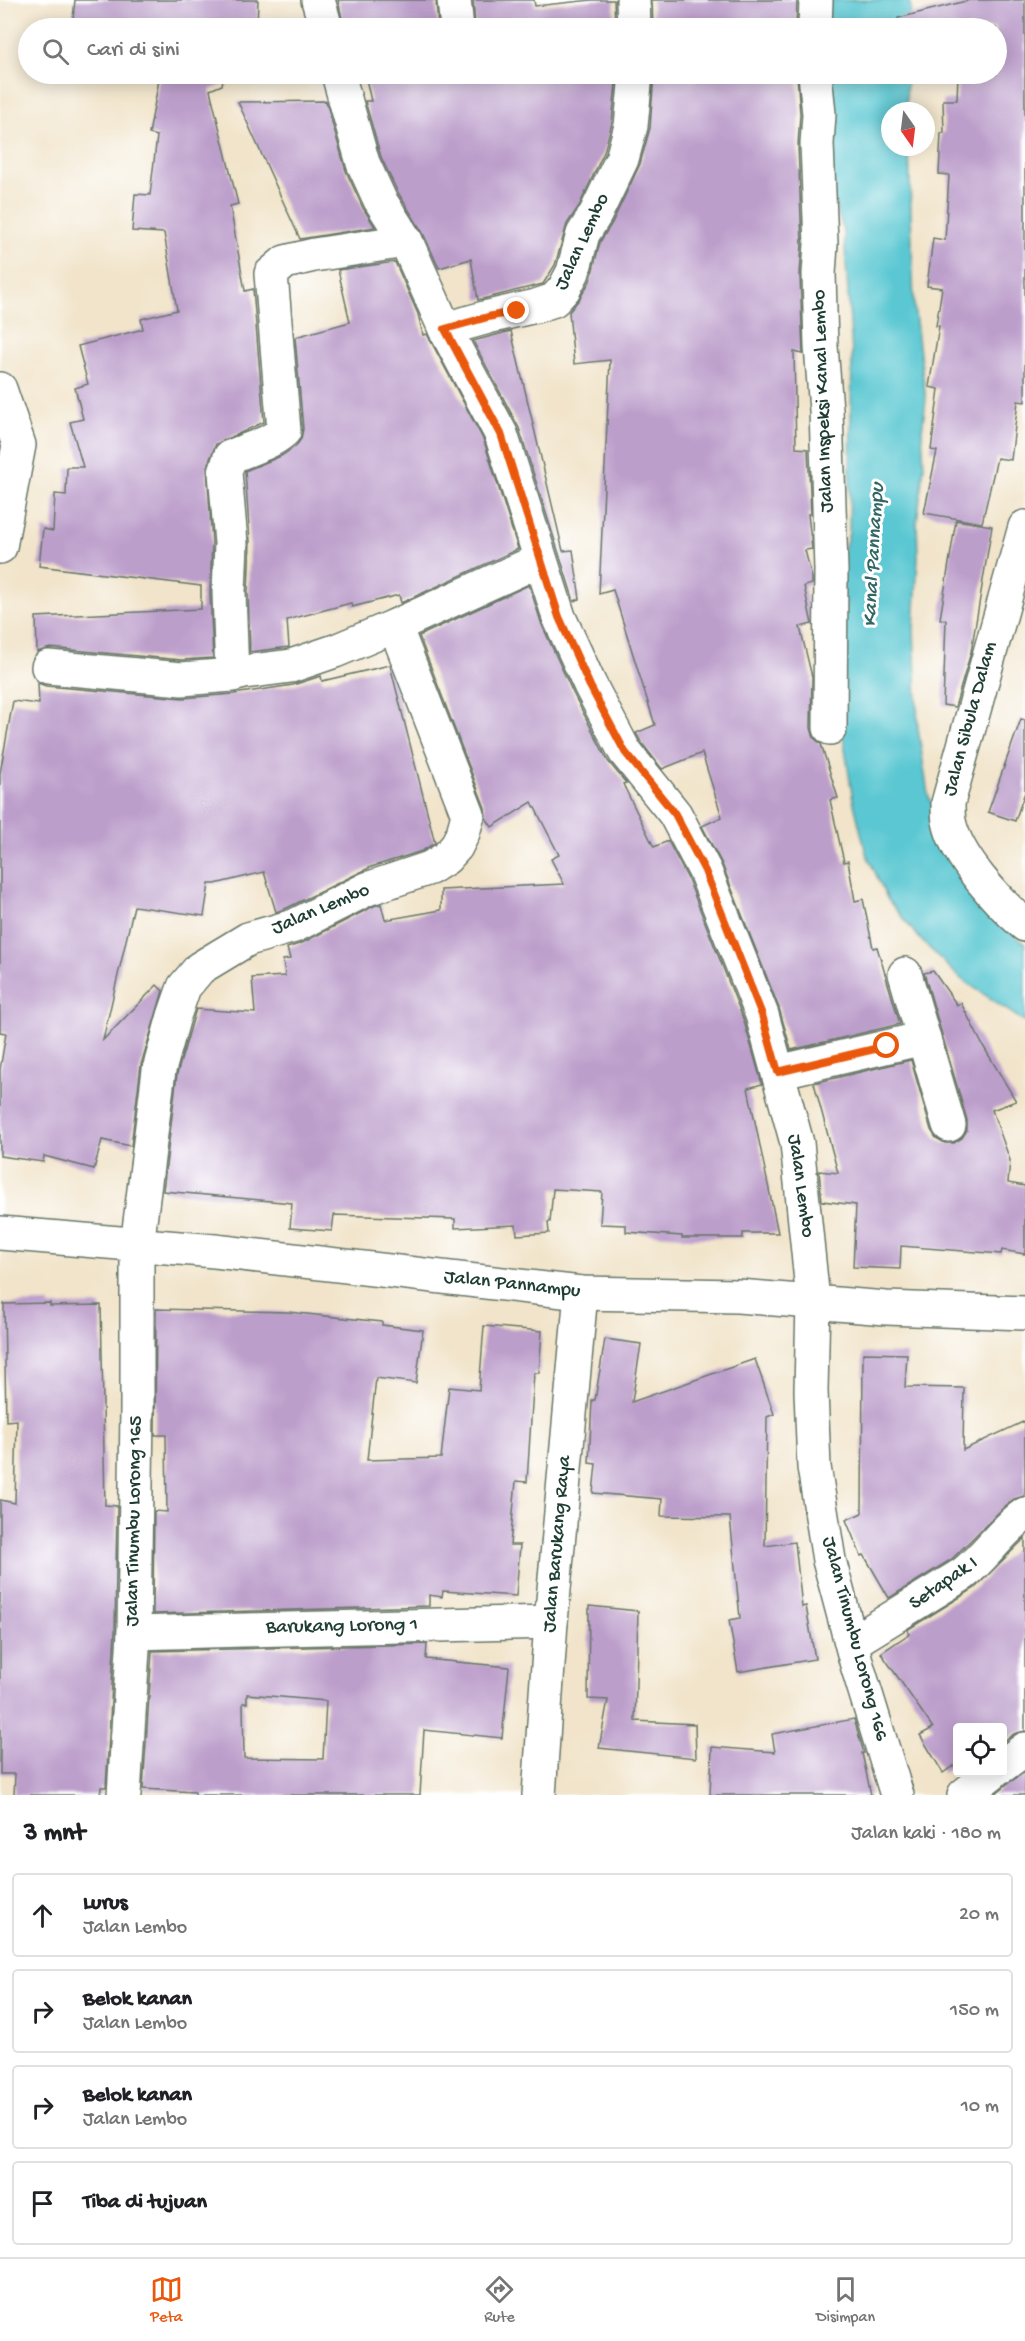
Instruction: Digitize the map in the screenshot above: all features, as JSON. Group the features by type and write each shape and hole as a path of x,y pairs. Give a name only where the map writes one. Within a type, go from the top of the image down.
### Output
{"street":[{"path":"318,0 323,18"},
{"path":"454,0 456,18"},
{"path":"633,0 634,18"},
{"path":"815,18 816,0"},
{"name":"Jalan Lembo","path":"341,84 363,163 380,200 406,241 445,329 501,434 559,617 590,686 625,752 675,814 705,871 762,1015 797,1143 813,1301"},
{"name":"Jalan Lembo","path":"445,329 554,300 564,289 573,272 583,234 622,159 631,126 635,84"},
{"name":"Jalan Inspeksi Kanal Lembo","path":"816,84 819,114 817,144 821,233 819,274 821,346 826,410 831,570 830,728"},
{"path":"232,675 229,592 231,543 225,472 231,457 247,449 271,442 284,431 271,274 285,262 314,255 406,241"},
{"path":"0,389 19,445 0,547"},
{"name":"Jalan Sibula Dalam","path":"1025,526 1013,613 982,687 952,781 948,803 949,821 968,860 990,889 1025,925"},
{"path":"48,667 182,680 291,666 395,626 540,560"},
{"name":"Jalan Lembo","path":"137,1246 159,1070 184,987 200,968 248,939 294,926 367,889 430,868 446,858 464,833 468,815 395,626"},
{"path":"905,974 949,1125"},
{"path":"778,1072 924,1038"},
{"name":"Jalan Pannampu","path":"0,1233 215,1251 581,1293 738,1296 886,1308 1025,1313"},
{"name":"Jalan Tinumbu Lorong 165","path":"124,1795 134,1633 137,1246"},
{"name":"Jalan Barukang Raya","path":"539,1795 551,1622 581,1293"},
{"name":"Jalan Tinumbu Lorong 166","path":"813,1301 814,1467 829,1560 853,1642 857,1665 897,1795"},
{"name":"Setapak I","path":"853,1642 963,1574 978,1562 1002,1534 1025,1514"},
{"name":"Barukang Lorong 1","path":"134,1633 551,1622"},
{"path":"1007,1762 1025,1749"},
{"path":"964,1795 988,1777"}],"water":[{"path":"819,0 909,0 911,9 910,18 818,18"},
{"name":"Kanal Pannampu","path":"820,84 907,84 906,102 881,102 881,156 909,156 914,306 926,400 922,431 924,466 917,522 918,557 914,629 918,728 928,794 943,833 998,920 1025,944 1025,1022 960,978 921,940 888,900 866,853 853,800 839,711 838,569 849,533 852,354 844,232 832,195"}],"building":[{"path":"75,0 258,0 257,18 73,18"},
{"path":"338,0 436,0 437,18 342,18"},
{"path":"473,0 534,0 535,6 614,0 615,18 474,18"},
{"path":"652,0 797,0 796,18 653,18"},
{"path":"970,0 1025,0 1025,402 1018,401 1011,460 997,458 982,523 924,513 937,451 931,450 939,389 929,387 939,326 936,326 942,288 927,286 933,238 945,240 949,175 939,174 941,133 944,133 943,100 957,100 958,84 1007,84 1007,18 898,18"},
{"path":"158,84 222,84 210,90 238,204 230,206 245,291 253,289 264,422 216,444 207,466 212,543 210,593 213,658 182,660 50,648 37,652 36,617 201,609 201,586 39,566 43,529 53,531 55,494 66,495 67,467 83,467 70,422 83,419 75,388 88,384 78,346 143,329 141,319 177,310 164,233 132,231 135,194 150,195 157,136 149,134"},
{"path":"367,84 616,84 612,123 604,152 579,206 567,224 555,265 543,284 478,300 471,259 439,268 423,233 397,191 381,157 365,101 371,101"},
{"path":"653,84 798,84 803,354 794,352 796,448 808,449 811,514 808,514 812,549 805,550 812,584 804,586 812,624 800,627 812,677 811,728 814,738 821,744 838,798 830,800 844,862 848,861 855,901 863,899 873,948 877,947 900,1024 791,1050 779,1008 722,864 702,826 722,817 702,753 662,769 641,742 636,733 655,725 613,590 599,594 610,360 574,364 569,312 590,281 600,242 612,223 640,164 650,128"},
{"path":"326,101 346,171 363,208 375,227 300,239 238,102"},
{"path":"395,262 418,314 423,335 427,334 484,441 518,549 401,603 399,595 352,607 351,603 287,620 289,647 250,652 248,592 250,541 245,471 281,456 296,446 301,439 303,429 295,337 350,322 338,270"},
{"path":"511,331 563,551 573,550 580,599 574,601 519,428 473,341"},
{"path":"956,520 992,526 971,652 955,707 943,705 946,620 940,619"},
{"path":"529,585 542,625 573,693 608,761 626,783 623,784 654,847 668,841 688,879 744,1021 762,1084 748,1088 778,1233 743,1233 743,1238 682,1238 682,1236 626,1232 626,1225 600,1224 602,1192 553,1189 550,1222 548,1222 549,1233 517,1235 516,1225 455,1228 455,1219 334,1215 332,1231 290,1228 292,1203 163,1191 177,1074 196,1009 255,1013 252,978 285,976 283,960 290,959 287,948 302,943 374,906 381,904 385,920 441,910 441,890 564,884 551,859 559,855 532,802 492,827 486,818 485,808 419,636"},
{"path":"390,665 435,843 422,851 371,867 276,912 264,872 209,884 204,916 134,906 103,1040 157,985 163,991 141,1065 131,1146 102,1140 94,1169 44,1156 43,1162 0,1156 0,1070 6,1033 0,1032 0,773 13,701 39,704 38,683 46,686 183,698 234,694 293,685 321,676 322,681"},
{"path":"1021,719 1025,720 1025,792 1015,821 988,812"},
{"path":"933,971 957,1005 961,1003 1016,1101 992,1110 1010,1160 1008,1183 1025,1186 1025,1254 1002,1250 1001,1254 901,1246 900,1269 853,1267 856,1205 822,1201 819,1171 838,1173 814,1083 911,1060 931,1130 936,1138 945,1143 954,1143 962,1138 967,1130 967,1120 924,973"},
{"path":"50,1303 50,1306 101,1305 105,1505 117,1506 115,1632 106,1787 101,1787 100,1795 14,1795 15,1774 0,1774 0,1500 15,1503 17,1420 6,1421 4,1304"},
{"path":"156,1309 288,1312 382,1322 382,1325 423,1330 416,1383 376,1378 367,1460 441,1458 449,1387 479,1390 484,1326 542,1331 539,1373 534,1373 527,1482 516,1481 510,1545 520,1545 516,1596 443,1591 442,1597 429,1595 429,1606 153,1614 154,1511 167,1512 166,1435 155,1435"},
{"path":"605,1339 641,1344 632,1402 755,1359 774,1414 767,1417 765,1546 795,1542 802,1607 806,1606 815,1659 738,1672 729,1620 740,1618 730,1517 661,1516 662,1499 593,1493 596,1464 589,1463 592,1400 595,1400"},
{"path":"863,1353 907,1354 905,1387 964,1388 963,1450 1025,1421 1025,1496 1014,1499 1004,1507 952,1559 889,1598 864,1555 861,1556 846,1520 862,1513"},
{"path":"1025,1538 1025,1731 1007,1739 1007,1723 953,1723 953,1766 943,1773 920,1735 933,1728 881,1653 909,1634 907,1630 975,1588"},
{"path":"589,1606 638,1611 635,1721 695,1724 696,1758 599,1748 608,1700 588,1699"},
{"path":"427,1644 426,1659 509,1667 502,1738 424,1730 420,1795 195,1795 195,1792 143,1789 152,1651","holes":["247,1694 326,1701 323,1759 244,1758 243,1703 247,1703"]},
{"path":"854,1719 864,1753 862,1753 871,1795 710,1795 712,1747 775,1752 772,1734"},
{"path":"1025,1772 1025,1795 994,1795 1007,1784"}],"route":[{"path":"517,311 445,329 501,434 559,617 590,686 625,752 675,814 705,871 762,1015 778,1072 887,1046"}]}
